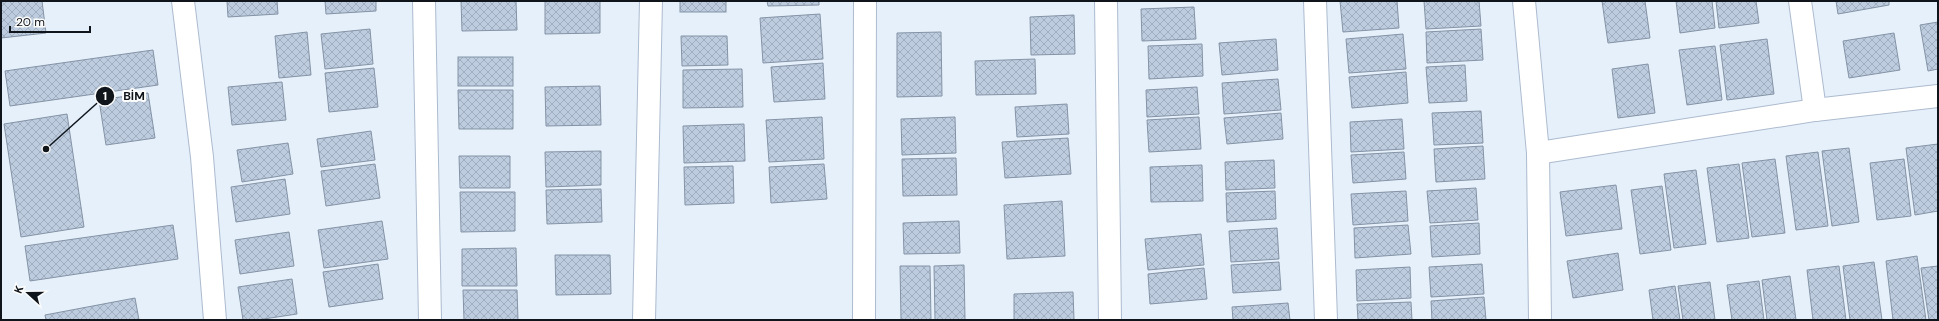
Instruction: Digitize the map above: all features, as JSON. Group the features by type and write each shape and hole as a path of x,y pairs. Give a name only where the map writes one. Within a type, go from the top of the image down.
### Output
{"street":[{"path":"183,1 202,157 215,320"},
{"path":"424,1 430,320"},
{"path":"644,320 651,1"},
{"path":"864,320 865,1"},
{"path":"1106,1 1110,320"},
{"path":"1315,1 1326,320"},
{"path":"1524,1 1538,153 1540,320"},
{"path":"1800,1 1815,110"},
{"path":"1538,153 1815,110 1938,96"}],"building":[{"path":"1,1 42,1 46,33 1,38"},
{"path":"227,1 277,1 278,14 228,17"},
{"path":"325,1 376,1 376,11 326,14"},
{"path":"461,1 516,1 517,30 462,31"},
{"path":"545,1 600,1 600,33 545,34"},
{"path":"680,1 726,1 726,12 680,12"},
{"path":"767,1 819,1 819,5 768,6"},
{"path":"1340,1 1397,1 1399,28 1343,32"},
{"path":"1424,1 1479,1 1481,26 1426,29"},
{"path":"1602,1 1645,1 1650,38 1608,43"},
{"path":"1676,1 1712,1 1715,28 1680,33"},
{"path":"1716,1 1756,1 1759,23 1719,28"},
{"path":"1836,1 1889,1 1889,5 1838,14"},
{"path":"1194,7 1196,39 1142,41 1141,9"},
{"path":"820,14 823,59 763,63 760,18"},
{"path":"1074,15 1075,54 1031,55 1030,17"},
{"path":"1938,22 1938,69 1928,71 1920,25"},
{"path":"370,29 373,64 325,69 321,34"},
{"path":"1481,29 1483,60 1427,63 1426,32"},
{"path":"307,32 311,75 279,78 275,36"},
{"path":"941,32 942,96 897,97 897,33"},
{"path":"1894,33 1900,70 1849,78 1843,41"},
{"path":"1403,34 1406,69 1349,73 1346,39"},
{"path":"681,36 727,36 728,65 682,66"},
{"path":"1276,39 1278,70 1222,75 1219,43"},
{"path":"1767,39 1774,94 1727,100 1720,45"},
{"path":"1202,44 1203,76 1149,79 1148,46"},
{"path":"1715,46 1722,100 1687,105 1679,50"},
{"path":"153,50 158,85 10,106 5,71"},
{"path":"458,57 513,57 513,86 458,86"},
{"path":"1035,59 1036,94 976,95 975,61"},
{"path":"823,63 825,99 774,102 771,67"},
{"path":"1648,64 1655,113 1618,118 1612,69"},
{"path":"1465,65 1467,101 1429,103 1426,67"},
{"path":"374,68 378,107 329,112 325,73"},
{"path":"742,69 743,107 683,108 683,70"},
{"path":"1406,72 1408,103 1352,108 1349,77"},
{"path":"1278,79 1281,110 1224,114 1222,83"},
{"path":"282,82 286,120 232,125 228,87"},
{"path":"600,86 601,125 546,126 545,87"},
{"path":"1197,87 1199,114 1147,117 1146,90"},
{"path":"458,90 513,90 513,129 459,129"},
{"path":"148,93 155,138 106,145 99,100"},
{"path":"1067,104 1069,134 1017,137 1015,107"},
{"path":"1481,111 1483,143 1434,145 1432,113"},
{"path":"1281,113 1283,139 1227,144 1224,118"},
{"path":"67,114 84,227 21,237 4,124"},
{"path":"822,117 824,159 769,162 766,120"},
{"path":"955,117 956,153 902,155 901,119"},
{"path":"1199,117 1201,149 1149,152 1147,120"},
{"path":"1402,119 1404,149 1351,152 1350,122"},
{"path":"744,124 745,161 684,163 683,126"},
{"path":"371,131 375,160 321,167 317,139"},
{"path":"1068,138 1071,174 1005,178 1002,142"},
{"path":"288,143 293,174 242,182 237,150"},
{"path":"1938,144 1938,211 1915,215 1906,148"},
{"path":"1483,146 1485,179 1436,182 1434,149"},
{"path":"1849,148 1859,222 1832,226 1822,151"},
{"path":"601,151 601,185 546,187 545,152"},
{"path":"1404,152 1406,179 1353,183 1351,155"},
{"path":"1818,152 1828,226 1796,230 1786,156"},
{"path":"459,156 510,156 510,188 460,188"},
{"path":"956,158 957,195 903,196 902,159"},
{"path":"1775,159 1785,233 1752,237 1742,163"},
{"path":"1904,159 1911,216 1877,220 1870,163"},
{"path":"1274,160 1275,188 1226,190 1225,162"},
{"path":"375,164 380,198 326,206 321,171"},
{"path":"824,164 827,199 771,203 769,167"},
{"path":"1739,164 1749,238 1717,242 1707,168"},
{"path":"1202,165 1203,201 1151,202 1150,167"},
{"path":"733,166 734,203 685,205 684,167"},
{"path":"1696,170 1706,244 1674,248 1664,174"},
{"path":"285,179 290,214 236,222 231,187"},
{"path":"1616,185 1622,229 1566,236 1560,192"},
{"path":"1662,186 1671,250 1640,254 1631,190"},
{"path":"1476,188 1478,220 1430,223 1427,191"},
{"path":"601,189 602,222 547,224 546,190"},
{"path":"1275,191 1276,219 1227,222 1226,193"},
{"path":"1406,191 1408,221 1353,225 1351,194"},
{"path":"460,192 515,192 515,231 461,232"},
{"path":"1062,201 1065,256 1007,259 1004,205"},
{"path":"382,221 388,259 324,268 318,230"},
{"path":"959,221 960,253 904,254 903,223"},
{"path":"1479,223 1480,254 1432,257 1430,226"},
{"path":"173,225 178,259 30,281 25,246"},
{"path":"1408,225 1411,254 1355,258 1354,228"},
{"path":"1277,228 1279,259 1231,262 1229,231"},
{"path":"289,232 294,266 240,274 235,240"},
{"path":"1201,234 1204,265 1148,270 1145,239"},
{"path":"516,248 517,286 462,286 462,249"},
{"path":"1618,253 1623,290 1573,298 1567,261"},
{"path":"555,255 610,255 611,294 556,295"},
{"path":"1917,256 1926,320 1893,320 1886,261"},
{"path":"1279,262 1281,290 1233,293 1231,265"},
{"path":"1874,262 1882,320 1850,320 1843,266"},
{"path":"378,264 383,299 329,307 323,272"},
{"path":"1482,264 1484,294 1431,297 1429,267"},
{"path":"964,265 965,320 935,320 934,266"},
{"path":"900,266 930,266 931,320 901,320"},
{"path":"1839,266 1846,320 1813,320 1807,270"},
{"path":"1938,266 1938,320 1929,320 1921,268"},
{"path":"1410,267 1411,298 1357,301 1356,270"},
{"path":"1204,268 1207,299 1150,304 1148,274"},
{"path":"1790,276 1796,320 1767,320 1762,280"},
{"path":"292,279 297,314 257,320 243,320 238,287"},
{"path":"1759,281 1764,320 1732,320 1727,285"},
{"path":"1710,282 1715,320 1683,320 1678,286"},
{"path":"1675,286 1680,320 1653,320 1649,290"},
{"path":"463,290 517,290 518,320 464,320"},
{"path":"1073,292 1074,320 1014,320 1014,294"},
{"path":"1484,297 1486,320 1432,320 1431,301"},
{"path":"135,298 139,320 46,320 45,315"},
{"path":"1411,302 1412,320 1358,320 1357,304"},
{"path":"1288,303 1290,320 1233,320 1232,307"}],"place":[{"name":"BİM","path":"46,149"}]}
